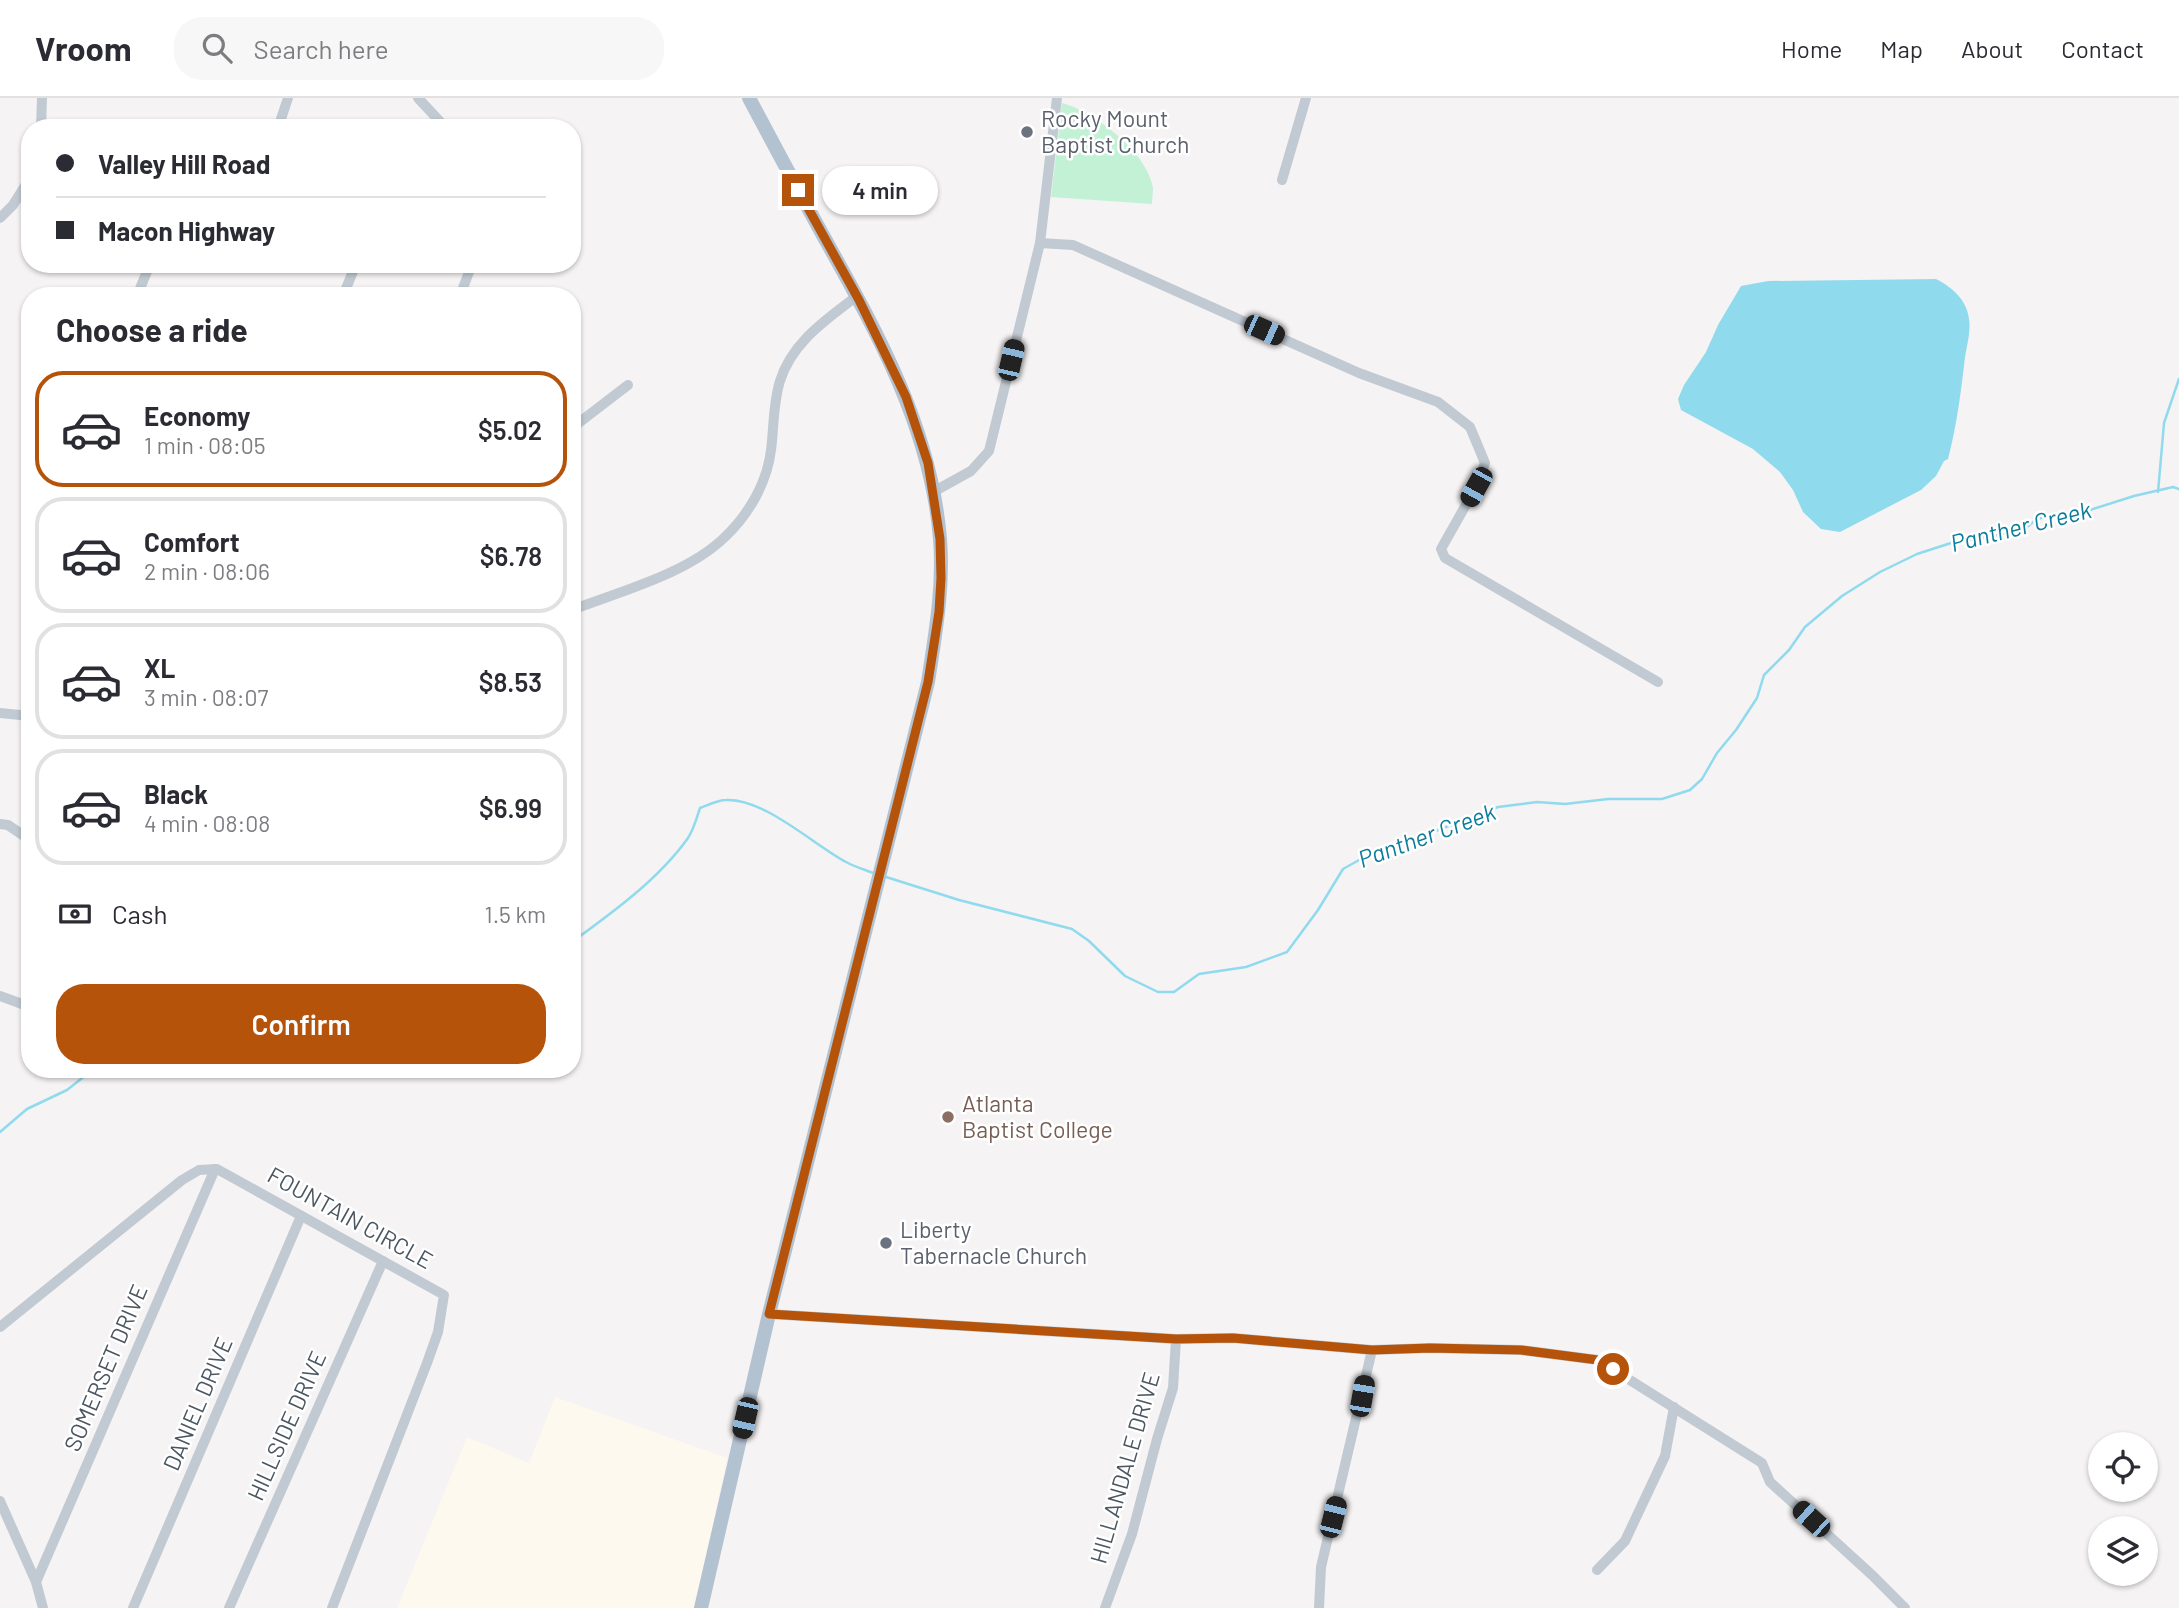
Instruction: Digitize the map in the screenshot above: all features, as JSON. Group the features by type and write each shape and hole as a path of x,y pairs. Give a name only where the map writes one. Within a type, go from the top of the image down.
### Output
{"main road":[{"path":"701,1608 769,1314 928,682 939,612 941,578 940,539 933,492 922,441 906,397 857,296 749,98"}],"street":[{"path":"41,119 42,98"},
{"path":"281,119 288,98"},
{"path":"418,98 438,119"},
{"path":"933,492 971,471 989,451 1040,243 1057,98"},
{"path":"1282,180 1306,98"},
{"path":"0,218 21,192"},
{"path":"1040,243 1073,245 1359,373 1437,402 1470,427 1485,463 1476,487 1441,549 1445,558 1658,682"},
{"path":"581,606 679,568 704,554 732,530 757,497 767,473 780,380 791,357 814,328 857,296"},
{"path":"581,422 628,384"},
{"path":"0,713 21,715"},
{"path":"0,824 8,825 21,834"},
{"path":"0,996 21,1004"},
{"path":"0,1327 182,1180 199,1170 215,1169"},
{"name":"FOUNTAIN CIRCLE","path":"215,1169 444,1295 443,1309 427,1363 332,1608"},
{"name":"SOMERSET DRIVE","path":"36,1583 215,1169"},
{"name":"DANIEL DRIVE","path":"133,1608 301,1216"},
{"name":"HILLSIDE DRIVE","path":"229,1608 383,1261"},
{"path":"769,1314 1176,1339 1233,1338 1372,1350 1521,1350 1598,1360 1762,1463 1770,1482 1905,1608"},
{"name":"HILLANDALE DRIVE","path":"1105,1608 1132,1534 1173,1388 1176,1339"},
{"path":"1319,1608 1321,1567 1372,1350"},
{"path":"1597,1570 1625,1541 1654,1480 1665,1456 1674,1407"},
{"path":"0,1501 36,1583 43,1608"}],"shaded area":[{"path":"555,1397 727,1458 696,1608 397,1608 467,1437 529,1463"}],"green space":[{"path":"1062,103 1104,124 1130,148 1149,175 1153,188 1152,204 1051,197"}],"water":[{"path":"1936,279 1953,290 1962,300 1968,312 1969,324 1948,459 1944,461 1936,476 1921,490 1840,532 1821,529 1803,512 1793,490 1780,472 1753,449 1681,410 1678,399 1684,385 1706,352 1741,286 1768,281"}],"waterway":[{"path":"2158,492 2164,423 2179,379"},
{"name":"Panther Creek","path":"886,877 959,900 1072,929 1089,941 1125,976 1158,992 1174,992 1199,974 1246,967 1287,952 1318,910 1343,869 1377,850 1412,840 1498,807 1537,802 1565,804 1608,799 1662,799 1690,790 1702,779 1717,753 1757,698 1764,675 1789,650 1805,627 1842,596 1880,572 1917,554 1951,543 2022,531 2037,519 2055,515 2071,516 2134,496 2173,487 2179,489"},
{"name":"Panther Creek","path":"581,935 619,907 663,867 688,838 700,808 720,801 741,801 756,806 846,862 876,874"},
{"name":"Panther Creek","path":"0,1132 27,1109 67,1090 82,1078"}],"place":[{"name":"Rocky Mount Baptist Church","path":"1027,132"},
{"name":"Atlanta Baptist College","path":"948,1117"},
{"name":"Liberty Tabernacle Church","path":"886,1243"}],"route":[{"path":"798,190 859,300 915,419 933,492 940,539 941,578 939,612 928,682 769,1314 1176,1339 1233,1338 1372,1350 1521,1350 1598,1360 1613,1369"}]}
